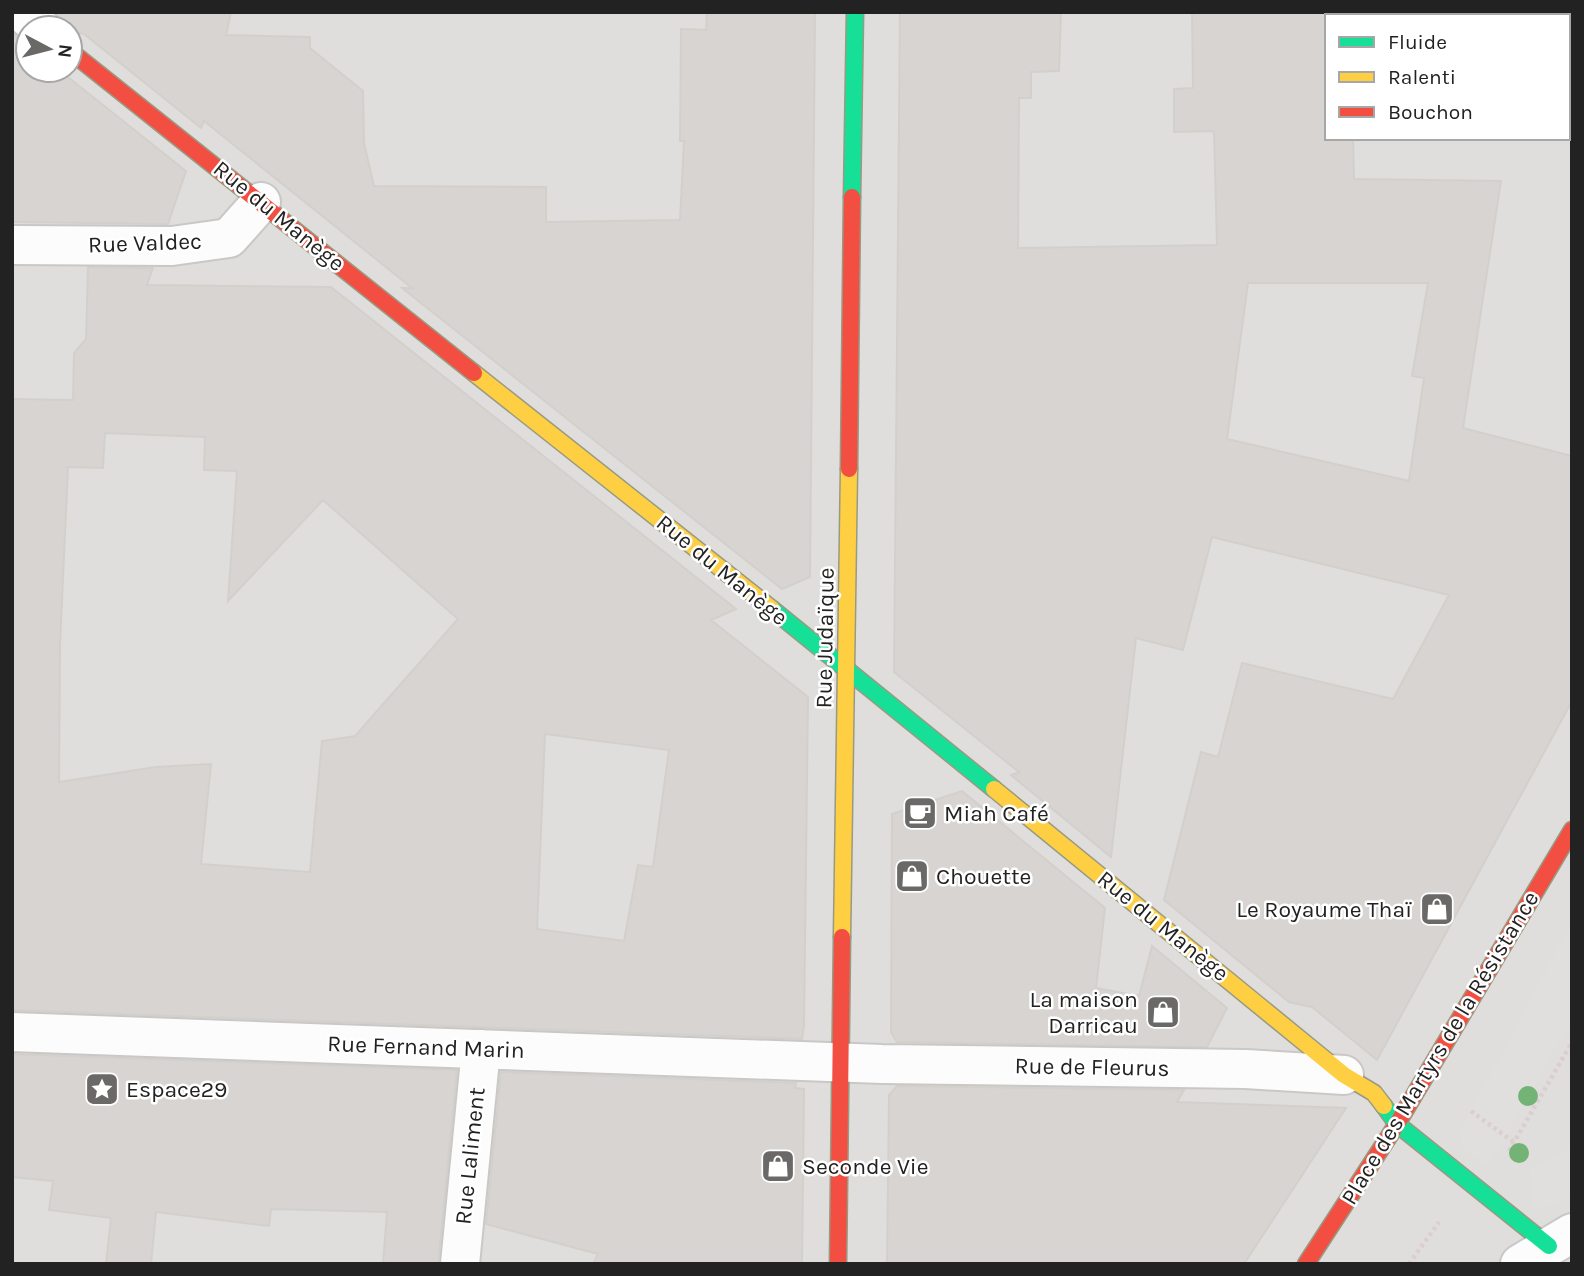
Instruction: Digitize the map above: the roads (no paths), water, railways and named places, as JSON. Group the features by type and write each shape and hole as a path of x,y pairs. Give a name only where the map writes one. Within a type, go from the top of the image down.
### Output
{"street":[{"name":"Rue Judaïque","path":"838,1264 855,12"},
{"name":"Rue du Manège","path":"84,62 848,670 1344,1074 1374,1093 1397,1124 1547,1247"},
{"name":"Rue Valdec","path":"12,245 172,246 229,238 261,202"},
{"name":"Place des Martyrs de la Résistance","path":"1306,1264 1397,1124 1572,830"},
{"name":"Rue Fernand Marin","path":"12,1032 840,1063"},
{"name":"Rue Laliment","path":"460,1264 481,1049"},
{"name":"Rue de Fleurus","path":"840,1063 1246,1069 1344,1074"}],"place":[{"name":"Miah Café","path":"920,813"},
{"name":"Chouette","path":"912,876"},
{"name":"Le Royaume Thaï","path":"1437,909"},
{"name":"La maison Darricau","path":"1163,1012"},
{"name":"Espace29","path":"102,1089"},
{"name":"Seconde Vie","path":"778,1166"}]}
